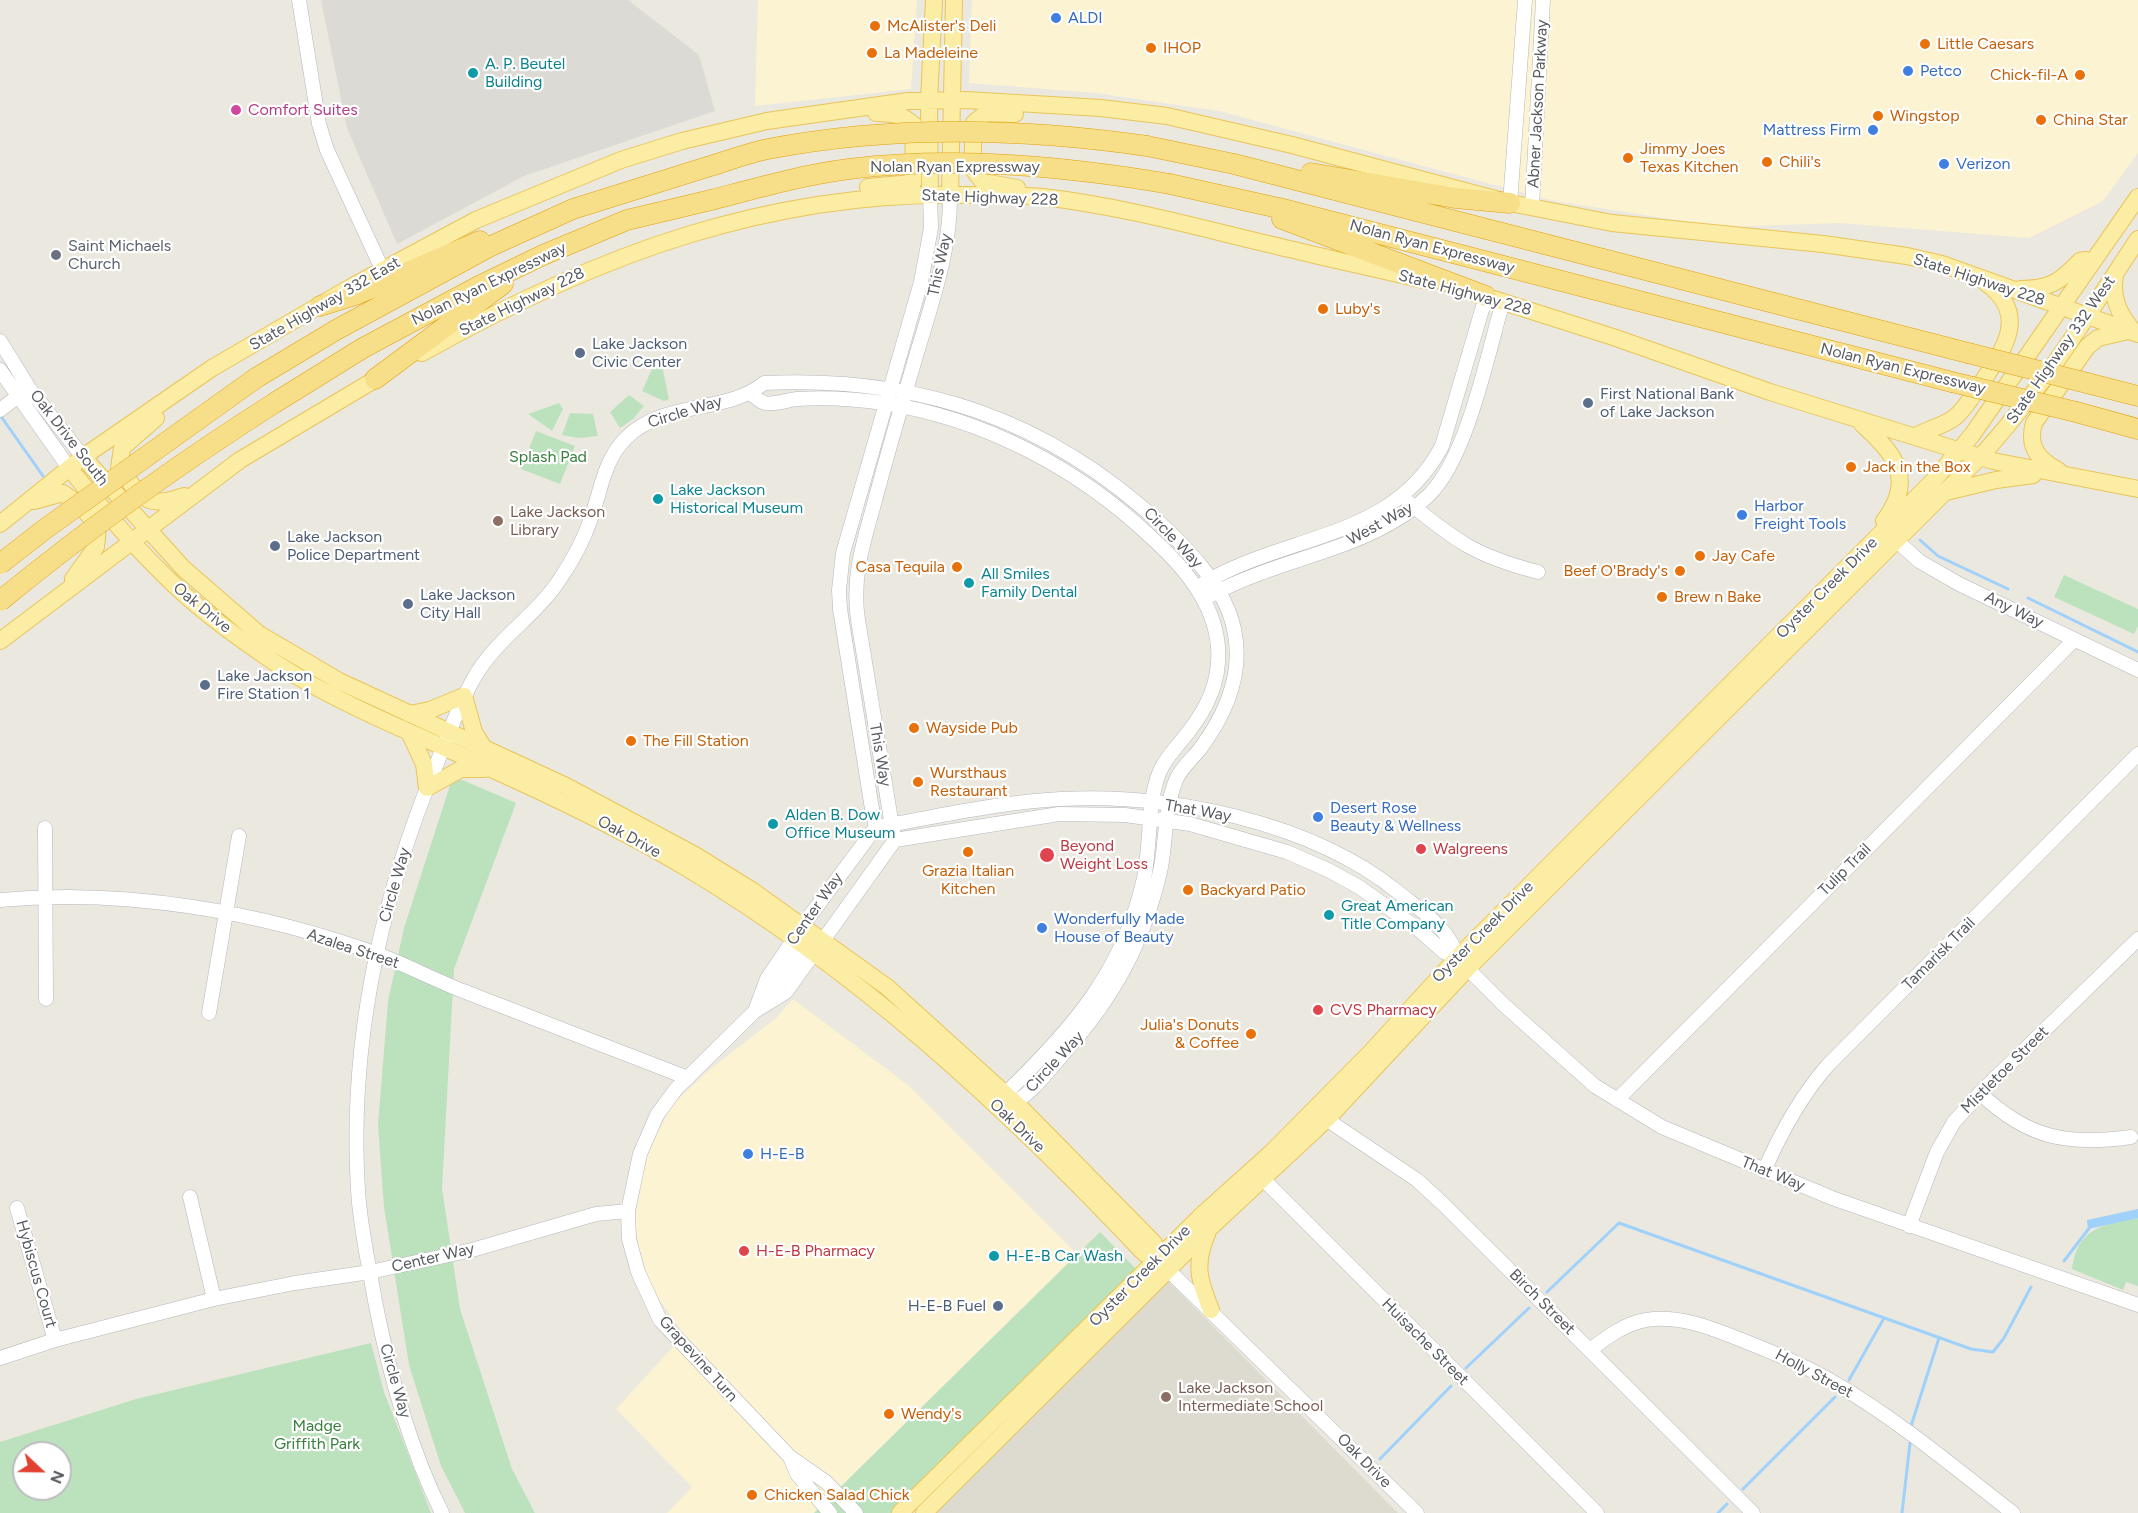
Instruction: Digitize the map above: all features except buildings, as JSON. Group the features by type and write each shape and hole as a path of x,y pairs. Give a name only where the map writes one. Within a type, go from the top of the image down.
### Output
{"highway":[{"name":"Nolan Ryan Expressway","path":"0,564 45,529 256,378 336,330 491,246 573,209 768,149 892,133 1027,133 1122,142 1234,164 2138,396"},
{"name":"Nolan Ryan Expressway","path":"0,601 62,551 172,471 276,402 363,348 477,287 543,255 627,220 799,178 850,169 910,165 1021,164 1094,171 1170,184 1283,209 2138,429"},
{"path":"1234,164 1275,167 1455,198 1510,204"},
{"path":"1221,195 1494,298"},
{"path":"320,306 355,295 507,230 573,209"},
{"path":"375,379 543,255"}],"main road":[{"name":"This Way","path":"930,194 929,101 934,0"},
{"name":"This Way","path":"950,194 950,101 954,0"},
{"name":"State Highway 228","path":"682,141 747,124 851,108 929,101 1122,110 1218,126 1510,204 1612,223 1871,250 1942,264 2133,332"},
{"path":"1040,197 1032,190 983,182 972,168 974,123 986,113 1040,115 1051,105"},
{"path":"842,200 858,188 913,183 914,125 905,116 892,112 862,114 851,108"},
{"name":"State Highway 332 East","path":"0,524 83,457 212,368 320,306 476,220 621,160 682,141"},
{"name":"State Highway 228","path":"201,490 240,460 375,379 497,311 610,260 718,224 842,200 930,194 1040,197 1134,211 1494,298 1859,421"},
{"name":"State Highway 332 West","path":"1961,450 2138,197"},
{"name":"State Highway 332 West","path":"1980,457 2006,429 2087,316 2138,239"},
{"path":"2012,289 2041,289 2051,285 2080,261 2093,259"},
{"path":"2068,477 2038,456 2031,437 2034,423 2087,347 2098,338 2133,332 2117,309 2114,293 2115,274"},
{"path":"1916,436 1953,419 1962,411 2008,341 2010,320 2006,304 1997,291 1977,277"},
{"path":"162,403 156,419 122,448 119,468 151,502 166,502 201,490"},
{"path":"1859,421 1916,436 1980,457 2068,477 2138,489"},
{"path":"1859,421 1888,448 1899,474 1897,500 1880,526 1873,542"},
{"name":"Oyster Creek Drive","path":"900,1513 1322,1114 1462,963 1961,450"},
{"name":"Oak Drive South","path":"83,457 146,530"},
{"name":"Oyster Creek Drive","path":"1462,963 1980,457"},
{"name":"Oak Drive","path":"69,468 131,541 190,599 217,621 410,732 484,748 586,796 696,855 807,941"},
{"path":"1946,492 1996,480 2050,473"},
{"path":"0,642 201,490"},
{"path":"25,504 63,493 82,507 98,527 96,547 64,592"},
{"name":"Oak Drive","path":"146,530 228,607 267,648"},
{"path":"190,599 202,585"},
{"path":"217,621 228,607"},
{"name":"Oak Drive","path":"335,688 409,714 492,770 567,804 633,838 887,987 1006,1102 1144,1252 1163,1264"},
{"path":"409,714 430,710 464,696 474,732 484,748"},
{"path":"410,732 424,764 427,788 461,769 492,770"},
{"name":"Oyster Creek Drive","path":"924,1513 1163,1264 1210,1228 1259,1175"},
{"path":"1210,1228 1198,1260 1200,1283 1211,1310"}],"street":[{"path":"299,0 320,124 327,150 383,271"},
{"name":"Abner Jackson Parkway","path":"1510,204 1525,0"},
{"name":"Abner Jackson Parkway","path":"1532,207 1544,0"},
{"path":"1513,169 1517,174 1523,176 1534,169"},
{"name":"This Way","path":"876,826 839,594 843,553 923,271 931,228 930,194"},
{"name":"This Way","path":"895,840 855,593 861,549 943,259 950,214 950,194"},
{"name":"West Way","path":"1200,593 1247,561 1357,523 1402,497 1426,474 1442,446 1468,362 1494,298"},
{"name":"West Way","path":"1214,585 1334,548 1364,535 1414,507 1430,494 1455,454 1483,367 1494,298"},
{"name":"Oak Drive South","path":"0,341 29,388 83,457"},
{"path":"1468,362 1483,367"},
{"name":"Oak Drive South","path":"0,370 69,468"},
{"name":"Circle Way","path":"442,1513 421,1464 395,1385 370,1272 358,1194 357,1084 363,1022 400,864 427,788 464,696 492,652 539,607 568,567 588,528 611,458 623,441 643,425 672,413 751,394 764,383 795,381 844,382 891,389 990,415 1070,453 1128,493 1190,551 1214,585 1234,626 1236,642 1233,686 1217,726 1178,776 1170,805 1161,865 1147,917 1117,985 1090,1024 1006,1102"},
{"path":"3,408 29,388"},
{"name":"Circle Way","path":"751,394 764,403 814,398 902,407 981,430 1060,466 1124,511 1180,564 1200,593 1213,619 1218,661 1215,682 1201,716 1161,769 1153,803 1145,871 1134,913 1105,978 1079,1016 1006,1102"},
{"path":"1442,446 1455,454"},
{"path":"1402,497 1453,539 1498,562 1538,572"},
{"path":"1357,523 1364,535"},
{"name":"Any Way","path":"1896,540 1919,561 1939,573 2138,670"},
{"name":"Tulip Trail","path":"1617,1100 2074,640"},
{"name":"Tamarisk Trail","path":"1764,1171 1781,1132 1799,1102 1828,1065 2138,754"},
{"name":"That Way","path":"891,824 1005,805 1060,799 1153,803 1224,814 1295,836 1355,863 1384,881 1427,915 1454,943 1462,963"},
{"name":"That Way","path":"895,840 1059,814 1168,820 1218,831 1287,852 1328,870 1380,901 1444,952 1462,963 1555,1053 1617,1100 1692,1142 1909,1226 2138,1305"},
{"path":"876,826 891,824"},
{"path":"876,826 895,840"},
{"name":"Center Way","path":"0,1358 55,1340 214,1299 295,1283 370,1272 472,1250 596,1214 628,1211 632,1182 646,1135 676,1089 755,1011 786,992 807,941 876,826"},
{"path":"45,828 46,999"},
{"path":"209,1013 239,836"},
{"name":"Center Way","path":"755,1011 767,979 807,941 895,840"},
{"path":"1380,901 1384,881"},
{"name":"Azalea Street","path":"0,900 146,901 225,914 311,935 377,955 688,1078"},
{"name":"Mistletoe Street","path":"1909,1226 1937,1152 1954,1122 1980,1093 2138,939"},
{"path":"1980,1093 1998,1110 2042,1134 2063,1140 2099,1141 2131,1137"},
{"name":"Birch Street","path":"1322,1114 1417,1180 1753,1513"},
{"name":"Huisache Street","path":"1259,1175 1597,1513"},
{"path":"190,1197 214,1299"},
{"name":"Hybiscus Court","path":"17,1208 55,1340"},
{"name":"Grapevine Turn","path":"628,1211 629,1239 638,1272 660,1320 790,1457 826,1482 856,1513"},
{"name":"Oak Drive","path":"1163,1264 1417,1513"},
{"name":"Holly Street","path":"1590,1350 1610,1335 1626,1327 1660,1319 1680,1320 1702,1325 1771,1351 1832,1381 1876,1409 2013,1513"},
{"name":"Grapevine Turn","path":"790,1457 797,1474 830,1513"}],"shaded area":[{"path":"321,0 628,0 699,55 715,111 524,176 397,244 347,128"},
{"path":"758,0 917,0 911,89 755,106"},
{"path":"972,0 2138,0 2138,153 2103,201 2029,238 1840,223 1722,227 1554,201 1219,111 1096,93 969,83"},
{"path":"793,999 908,1085 1077,1254 814,1513 667,1513 692,1487 616,1409 684,1335 659,1299 641,1264 635,1222 643,1162 671,1106 708,1071 776,1018"},
{"name":"Lake Jackson Intermediate School","path":"1167,1280 1398,1513 932,1513"}],"green space":[{"path":"662,366 669,399 664,401 642,391 652,369"},
{"path":"629,395 644,406 633,419 620,428 610,412"},
{"path":"559,403 563,409 552,431 528,414"},
{"path":"570,413 593,414 598,436 578,438 562,435"},
{"name":"Splash Pad","path":"536,431 575,446 560,484 521,469"},
{"path":"2064,575 2138,609 2138,626 2134,634 2054,597"},
{"path":"453,776 516,803 454,969 442,1188 460,1309 512,1469 535,1513 465,1513 441,1466 409,1365 384,1207 378,1125 388,1001 404,928"},
{"path":"2138,1218 2138,1286 2126,1282 2123,1290 2072,1269 2080,1245 2094,1230 2114,1222"},
{"path":"1100,1232 1136,1269 891,1513 814,1513"},
{"name":"Madge Griffith Park","path":"371,1343 384,1392 431,1513 0,1513 0,1442 136,1399"}],"water":[{"path":"2138,1209 2138,1218 2088,1229 2087,1220"}],"waterway":[{"path":"0,415 43,476"},
{"path":"1920,540 1938,556 2008,589"},
{"path":"2028,598 2138,652"},
{"path":"1547,1292 1619,1223 1971,1349 1993,1352 2004,1338 2031,1287"},
{"path":"2064,1261 2090,1227"},
{"path":"1466,1368 1529,1308"},
{"path":"1849,1380 1884,1318"},
{"path":"1911,1426 1939,1338"},
{"path":"1380,1459 1451,1386"},
{"path":"1743,1489 1835,1397"},
{"path":"1902,1513 1910,1443"},
{"path":"1718,1513 1727,1504"}],"place":[{"name":"ALDI","path":"1056,18"},
{"name":"McAlister's Deli","path":"875,26"},
{"name":"Little Caesars","path":"1925,44"},
{"name":"IHOP","path":"1151,48"},
{"name":"La Madeleine","path":"872,53"},
{"name":"Petco","path":"1908,71"},
{"name":"A. P. Beutel Building","path":"473,73"},
{"name":"Chick-fil-A","path":"2080,75"},
{"name":"Comfort Suites","path":"236,110"},
{"name":"Wingstop","path":"1878,116"},
{"name":"China Star","path":"2041,120"},
{"name":"Mattress Firm","path":"1873,130"},
{"name":"Jimmy Joes Texas Kitchen","path":"1628,158"},
{"name":"Chili's","path":"1767,162"},
{"name":"Verizon","path":"1944,164"},
{"name":"Saint Michaels Church","path":"56,255"},
{"name":"Luby's","path":"1323,309"},
{"name":"Lake Jackson Civic Center","path":"580,353"},
{"name":"First National Bank of Lake Jackson","path":"1588,403"},
{"name":"Jack in the Box","path":"1851,467"},
{"name":"Lake Jackson Historical Museum","path":"658,499"},
{"name":"Harbor Freight Tools","path":"1742,515"},
{"name":"Lake Jackson Library","path":"498,521"},
{"name":"Lake Jackson Police Department","path":"275,546"},
{"name":"Jay Cafe","path":"1700,556"},
{"name":"Casa Tequila","path":"957,567"},
{"name":"Beef O'Brady's","path":"1680,571"},
{"name":"All Smiles Family Dental","path":"969,583"},
{"name":"Brew n Bake","path":"1662,597"},
{"name":"Lake Jackson City Hall","path":"408,604"},
{"name":"Lake Jackson Fire Station 1","path":"205,685"},
{"name":"Wayside Pub","path":"914,728"},
{"name":"The Fill Station","path":"631,741"},
{"name":"Wursthaus Restaurant","path":"918,782"},
{"name":"Desert Rose Beauty & Wellness","path":"1318,817"},
{"name":"Alden B. Dow Office Museum","path":"773,824"},
{"name":"Walgreens","path":"1421,849"},
{"name":"Grazia Italian Kitchen","path":"968,852"},
{"name":"Beyond Weight Loss","path":"1047,855"},
{"name":"Backyard Patio","path":"1188,890"},
{"name":"Great American Title Company","path":"1329,915"},
{"name":"Wonderfully Made House of Beauty","path":"1042,928"},
{"name":"CVS Pharmacy","path":"1318,1010"},
{"name":"Julia's Donuts & Coffee","path":"1251,1034"},
{"name":"H-E-B","path":"748,1154"},
{"name":"H-E-B Pharmacy","path":"744,1251"},
{"name":"H-E-B Car Wash","path":"994,1256"},
{"name":"H-E-B Fuel","path":"998,1306"},
{"name":"Lake Jackson Intermediate School","path":"1166,1397"},
{"name":"Wendy's","path":"889,1414"},
{"name":"Chicken Salad Chick","path":"752,1495"}]}
